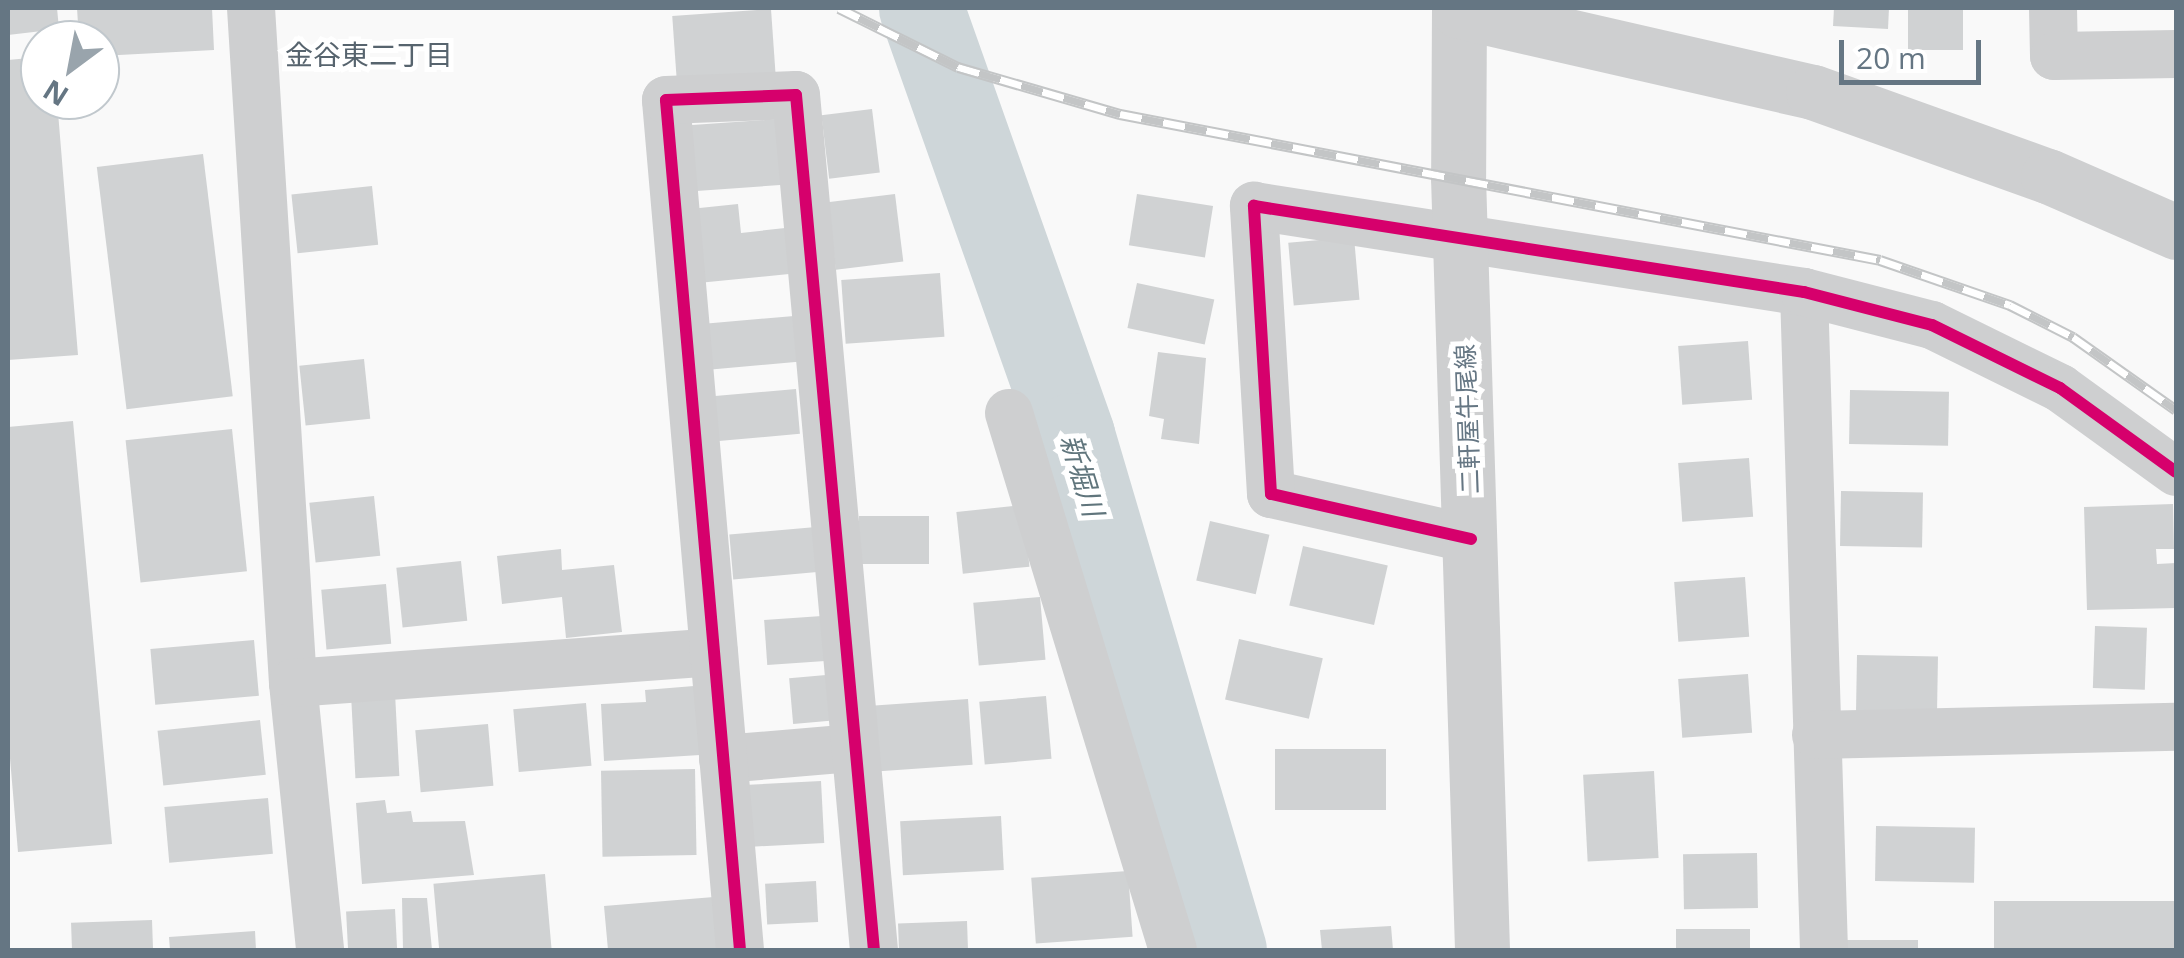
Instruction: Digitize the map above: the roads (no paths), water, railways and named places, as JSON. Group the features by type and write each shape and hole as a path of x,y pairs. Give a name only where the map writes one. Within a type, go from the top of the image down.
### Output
{"street":[{"path":"251,8 293,683 320,950"},
{"path":"2054,8 2054,56 2176,54"},
{"path":"1459,9 1813,92 1996,156 2176,232"},
{"name":"二軒屋牛尾線","path":"1459,9 1461,236 1482,950"},
{"path":"740,950 666,100 796,96 874,950"},
{"path":"1470,539 1272,494 1254,206 1804,292 1932,326 2060,388 2176,472"},
{"path":"1804,292 1824,950"},
{"path":"1009,413 1174,950"},
{"path":"293,683 714,652"},
{"path":"1816,735 2176,727"},
{"path":"723,760 855,748"}],"waterway":[{"name":"新堀川","path":"921,8 1072,435 1224,950"}],"railway":[{"path":"839,8 958,67 1120,114 1880,260 2010,305 2073,337 2176,410"}],"district":[{"name":"金谷東二丁目","path":"369,54"}]}
